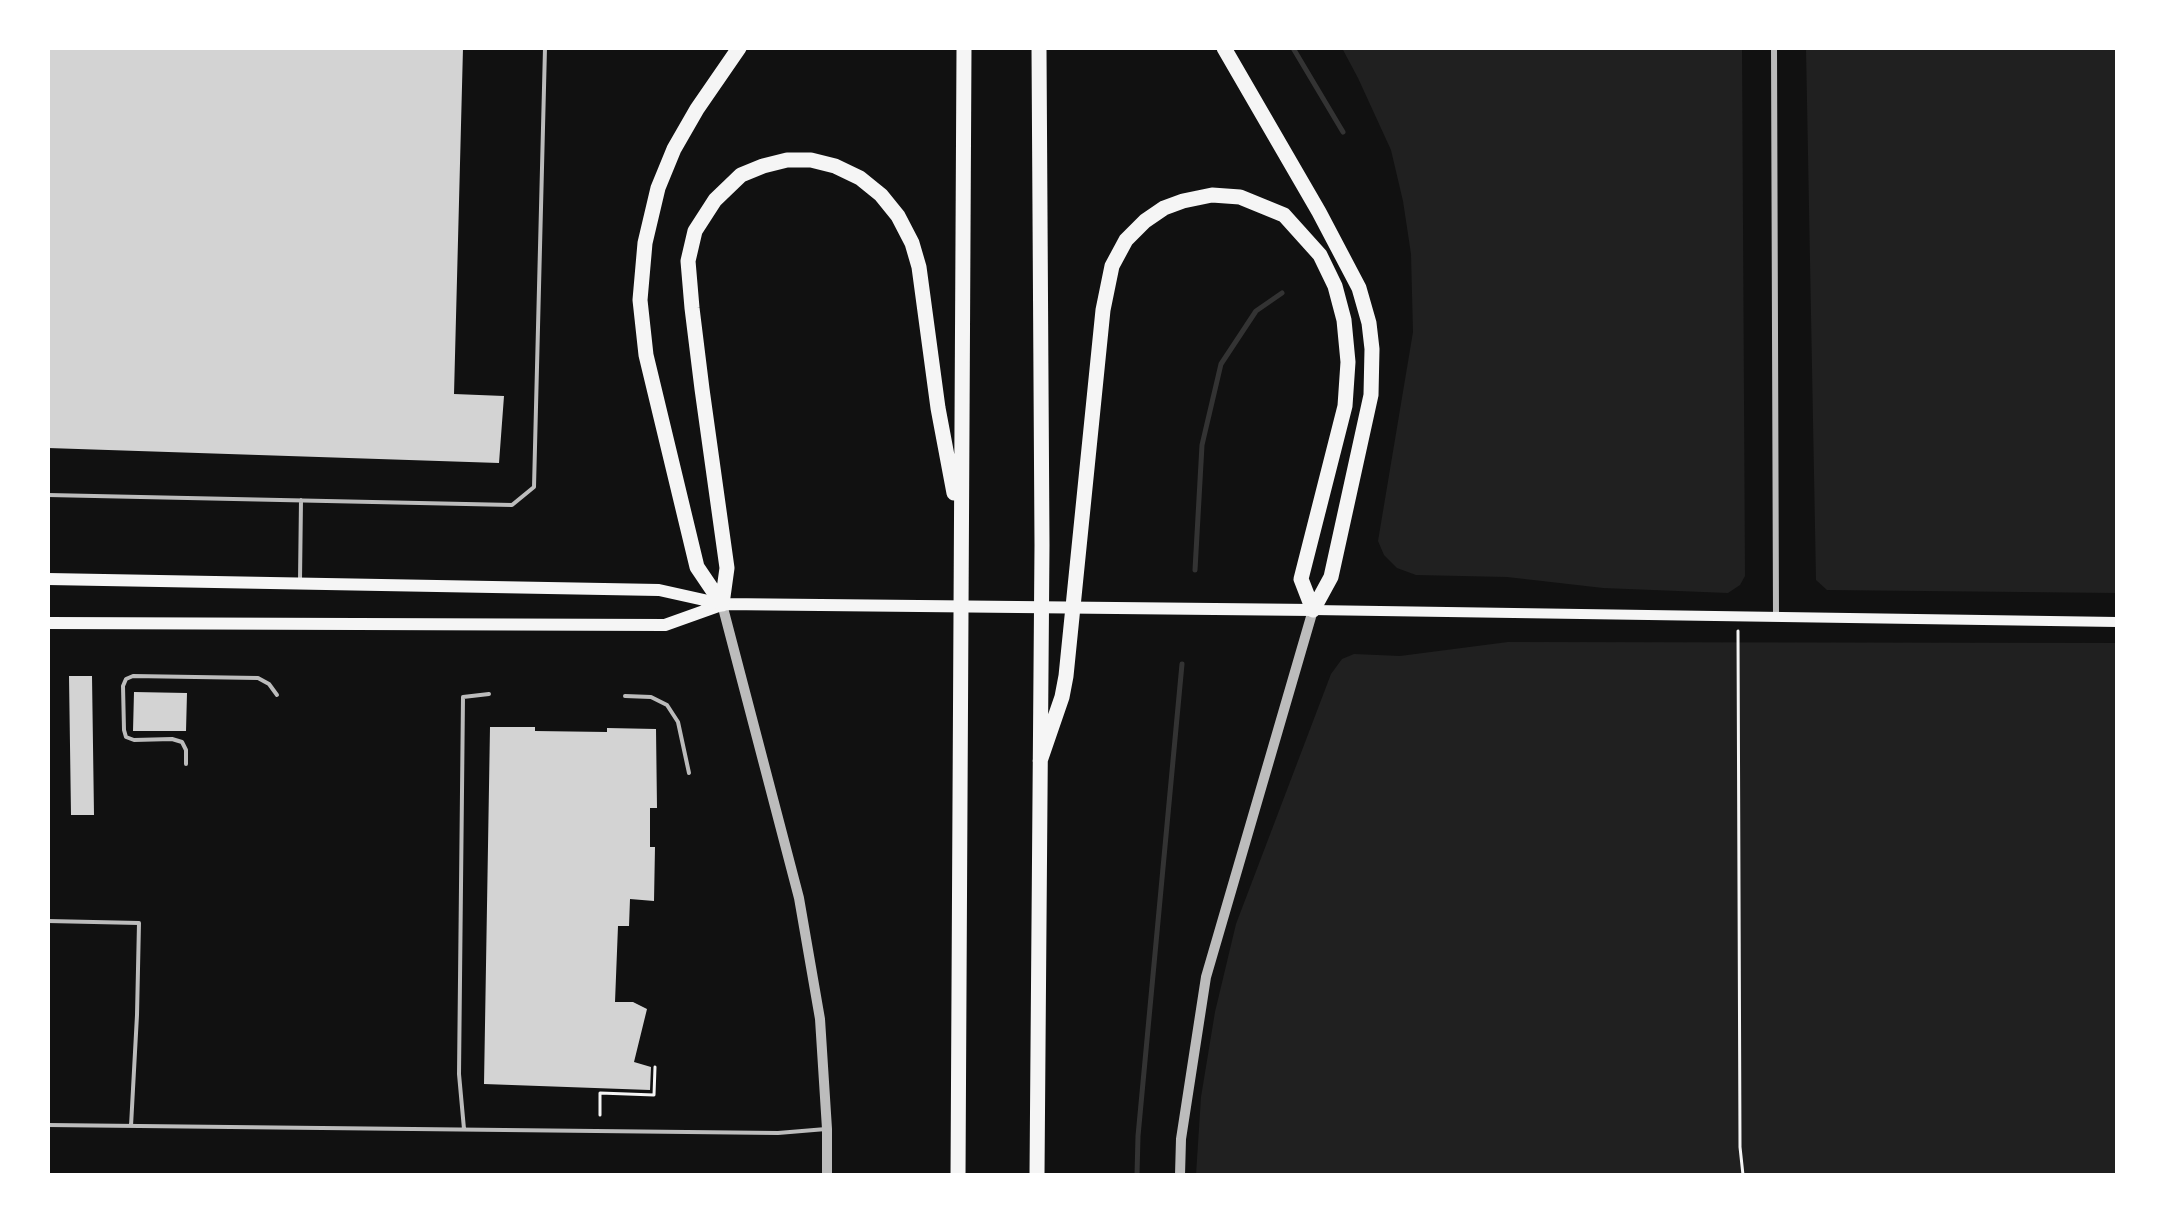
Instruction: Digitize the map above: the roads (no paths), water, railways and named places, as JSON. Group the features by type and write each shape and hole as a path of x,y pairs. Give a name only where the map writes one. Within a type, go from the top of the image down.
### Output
{"highway":[{"path":"722,604 697,567 646,355 640,300 645,243 658,188 674,149 697,109 739,48"},
{"path":"958,1175 963,48"},
{"path":"1037,1175 1042,545 1039,48"},
{"path":"1224,48 1344,259 1359,288 1369,323 1372,349 1371,395 1331,577 1313,610"},
{"path":"722,604 728,568 700,378 688,261 695,231 715,200 741,175 763,166 787,160 811,160 835,165 860,178 881,195 898,216 912,243 919,267 938,408 961,528"},
{"path":"1040,760 1062,697 1066,676 1103,310 1112,266 1126,240 1144,221 1164,208 1184,201 1212,195 1240,197 1284,215 1302,232 1320,255 1335,286 1344,320 1348,362 1345,406 1301,579 1313,610"}],"main road":[{"path":"48,579 659,590 722,604 2117,622"},
{"path":"48,623 666,625 722,604"}],"street":[{"path":"1774,48 1776,618"},
{"path":"722,604 799,898 820,1020 827,1129 827,1175"},
{"path":"1180,1175 1181,1139 1206,977 1313,610"}],"lane":[{"path":"48,495 512,505 534,487 545,48"},
{"path":"300,582 301,500"},
{"path":"186,764 186,750 182,742 172,739 134,740 126,737 123,686 126,679 133,676 258,678 269,684 277,695"},
{"path":"464,1129 459,1074 463,697 489,693"},
{"path":"625,696 651,697 667,705 678,722 689,773"},
{"path":"48,921 139,923 131,1126"},
{"path":"48,1125 778,1133 827,1129"}],"waterway":[{"path":"1293,48 1343,132"},
{"path":"1195,570 1202,445 1221,364 1256,311 1282,293"},
{"path":"1137,1175 1138,1136 1182,664"}]}
